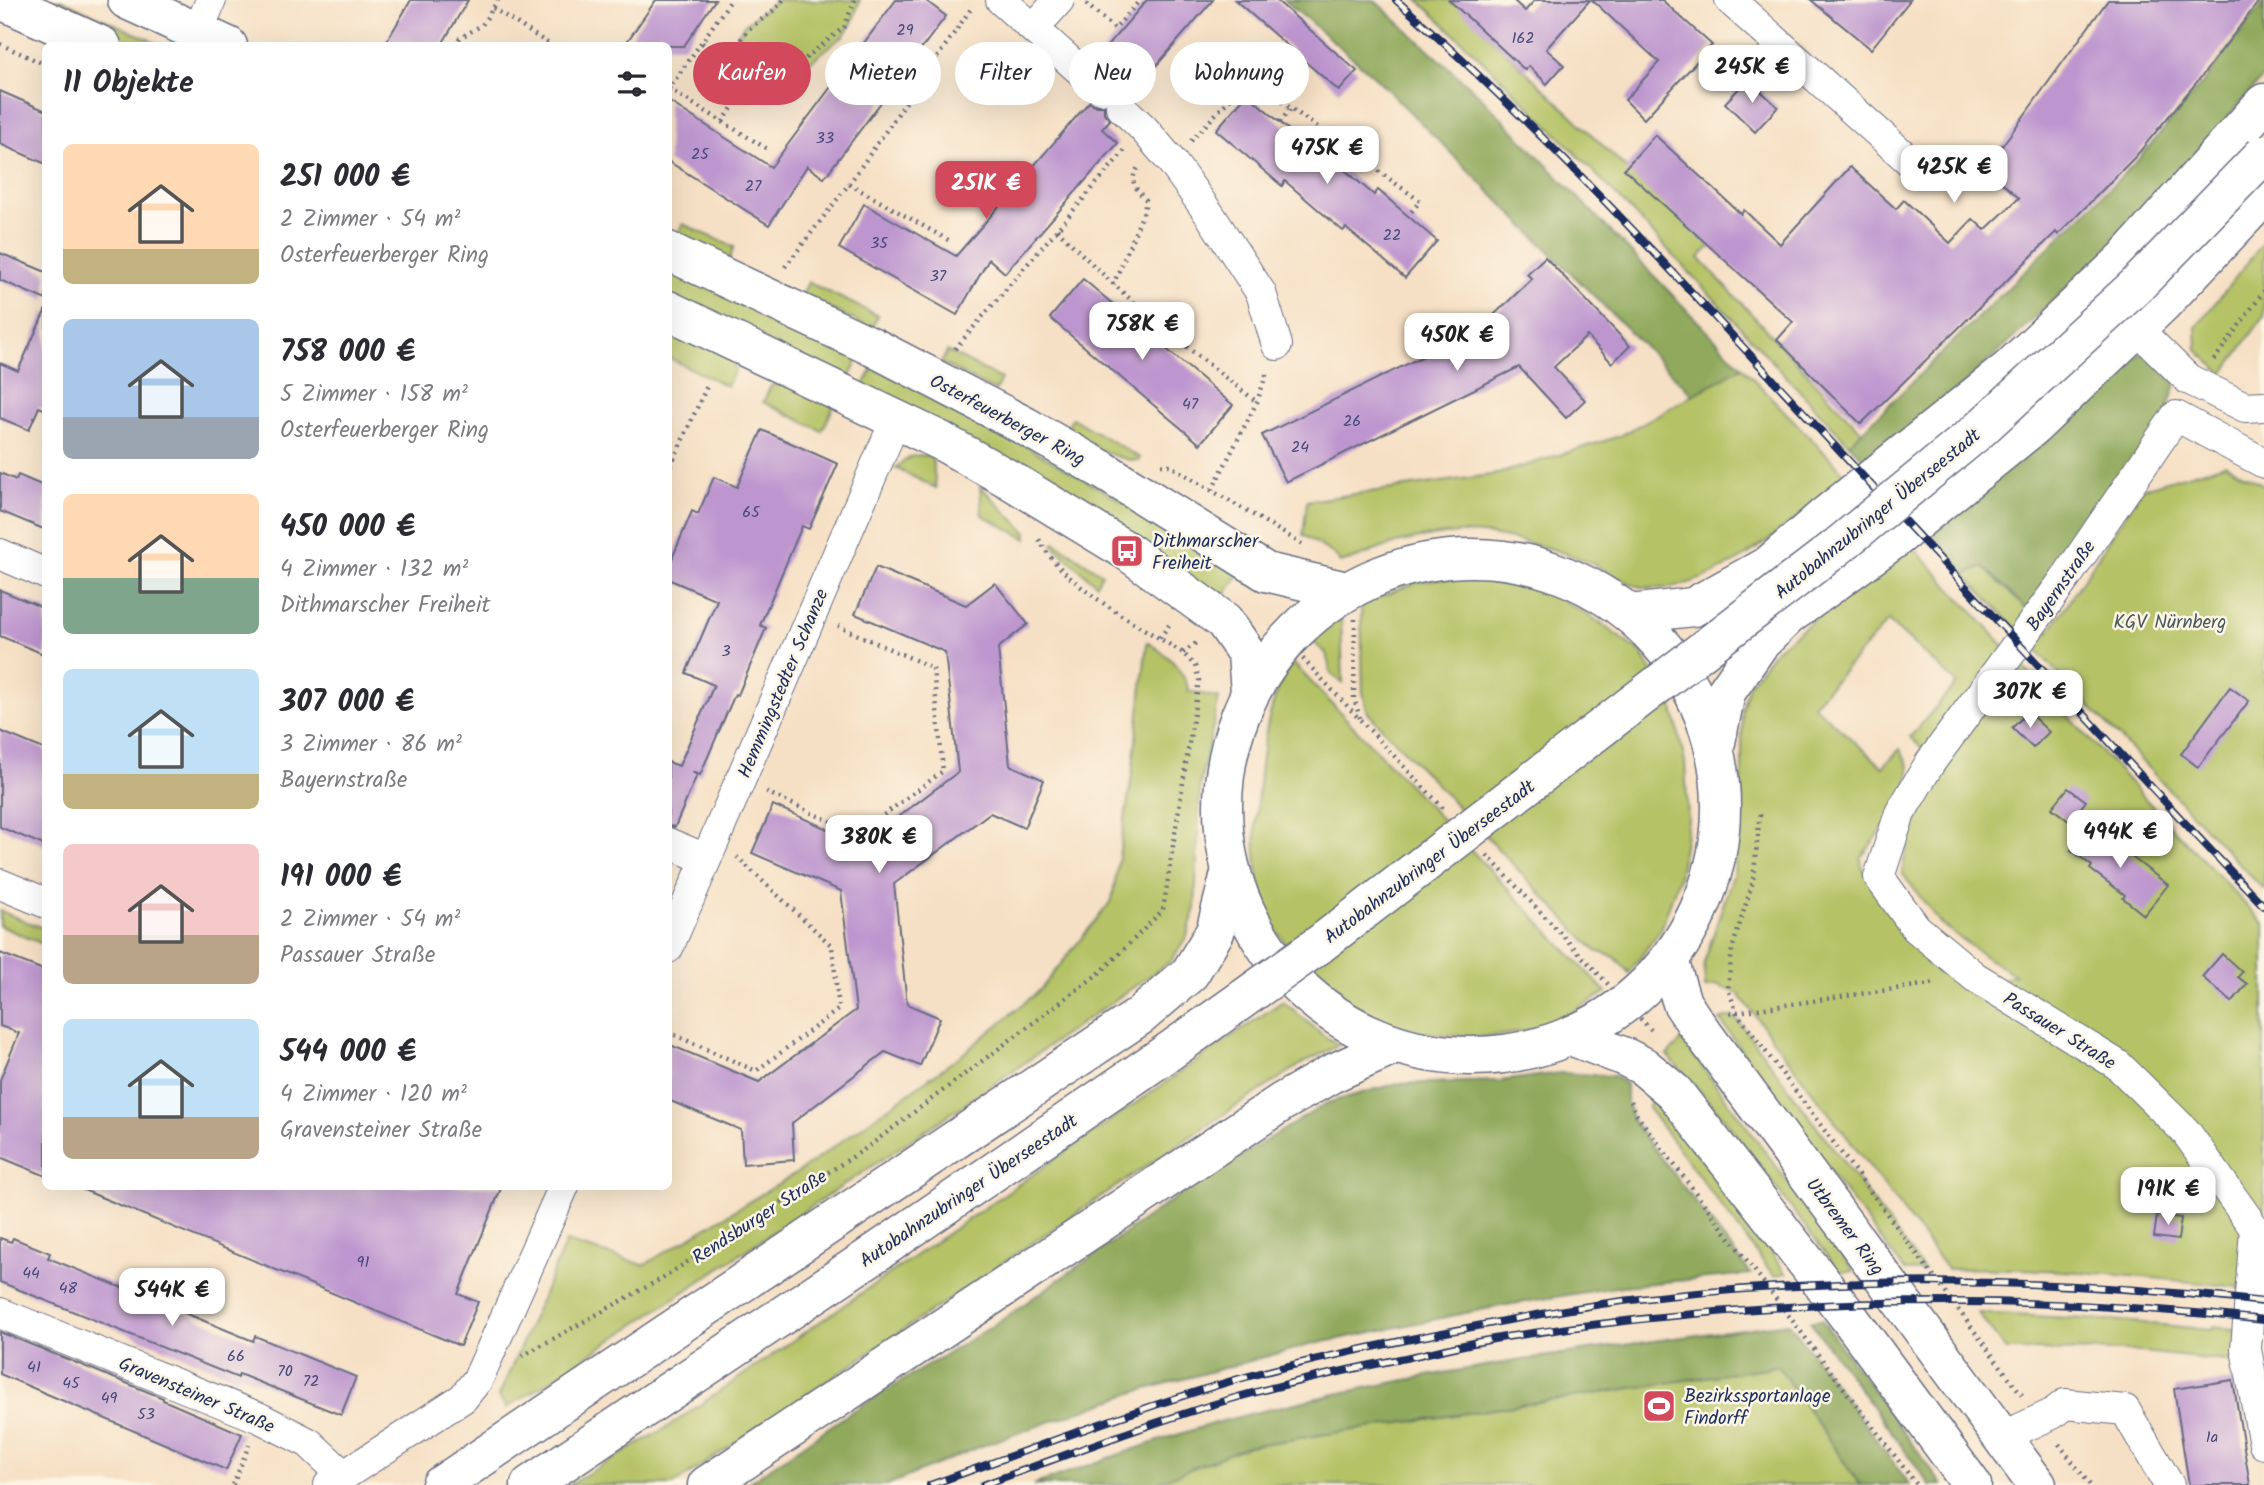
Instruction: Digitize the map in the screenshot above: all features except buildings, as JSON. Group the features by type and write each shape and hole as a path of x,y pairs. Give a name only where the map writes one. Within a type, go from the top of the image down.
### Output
{"main road":[{"path":"1,0 93,42"},
{"path":"127,0 212,26"},
{"path":"1630,614 1693,607 1769,565 1825,516 2009,369 2126,258 2264,103"},
{"name":"Autobahnzubringer Überseestadt","path":"530,1485 877,1252 1167,1053 1320,944 1837,547 1978,431 2136,286 2264,154"},
{"path":"1716,742 1727,692 1760,643 1789,615 1896,538 2034,426 2136,328 2264,196"},
{"name":"Osterfeuerberger Ring","path":"672,253 871,346 1025,426 1101,469 1266,572 1342,590"},
{"path":"672,312 896,419 1023,488 1128,551 1224,621 1247,654 1250,692"},
{"path":"1470,556 1527,563 1582,583 1630,614 1648,631 1679,669 1703,706 1716,742 1720,794 1717,853 1699,910 1669,960 1626,1003 1571,1036 1513,1054 1452,1057 1393,1046 1349,1026 1305,996 1271,959 1249,924 1236,899 1230,874 1228,790 1234,746 1250,692 1284,639 1342,590 1411,564 1470,556"},
{"path":"440,1485 1140,1016 1190,973 1215,932 1230,874"},
{"name":"Utbremer Ring","path":"1669,960 1682,1003 1694,1021 2038,1485"},
{"path":"1571,1036 1625,1056 1643,1066 1674,1092 1849,1316 1972,1485"},
{"path":"707,1485 1282,1102 1331,1074 1393,1046"}],"street":[{"path":"1001,0 1111,98 1163,151 1210,215 1261,293 1277,345"},
{"path":"1034,28 1059,0"},
{"path":"1730,0 1913,164"},
{"path":"2136,328 2188,379 2245,407 2264,406"},
{"name":"Bayernstraße","path":"1879,877 1900,813 1930,763 2067,576 2176,416 2264,463"},
{"name":"Hemmingstedter Schanze","path":"672,939 896,419"},
{"path":"0,554 42,572"},
{"path":"672,843 711,848"},
{"name":"Passauer Straße","path":"1879,877 1916,928 1975,976 2118,1065 2186,1132 2259,1226"},
{"path":"0,884 42,901"},
{"path":"337,1480 463,1398 478,1379 555,1190"},
{"path":"2259,1226 2246,1349 2264,1444"},
{"name":"Gravensteiner Straße","path":"0,1313 260,1418 309,1443 337,1480"},
{"path":"2002,1437 2065,1404 2125,1410 2169,1485"}],"path":[{"path":"458,42 460,38 482,25 498,0"},
{"path":"703,42 731,0"},
{"path":"740,42 747,30 783,0"},
{"path":"811,55 844,27 855,0"},
{"path":"785,267 849,184 978,0"},
{"path":"1083,1 1115,29 1140,0"},
{"path":"493,9 546,42"},
{"path":"0,44 42,63"},
{"path":"672,86 693,56"},
{"path":"1113,285 1144,211 1146,200 1134,186 1133,175 1249,78 1420,201 1408,216"},
{"path":"672,92 769,150"},
{"path":"723,122 734,105"},
{"path":"1280,122 1291,108"},
{"path":"955,349 1120,156"},
{"path":"1345,170 1357,156"},
{"path":"849,184 950,241"},
{"path":"1056,229 1113,285 1198,357 1257,402"},
{"path":"2197,384 2264,291"},
{"path":"1212,490 1257,402 1277,345"},
{"path":"672,463 707,386"},
{"path":"1169,465 1289,536"},
{"path":"1046,554 1089,593 1160,638 1168,625"},
{"path":"740,780 858,834 943,771 933,668 811,615"},
{"name":"Rendsburger Straße","path":"478,1379 659,1280 865,1149 1102,971 1163,909 1199,680 1195,666 1183,653 1160,638"},
{"path":"1760,814 1753,881 1732,949 1727,989 1737,1013 2090,1485"},
{"path":"672,1034 756,1071 839,1009 832,946 711,848"},
{"path":"1737,1013 1889,992 1975,976"},
{"path":"1626,1003 1657,1037"},
{"path":"1636,1114 1917,1485"},
{"path":"233,1485 260,1418"}],"green space":[{"path":"24,0 62,0 154,42 115,42"},
{"path":"777,0 860,0 852,23 844,35 835,42 825,42 825,50 811,61 811,42 732,42 745,24"},
{"path":"1284,0 1374,0 1481,97 1742,367 1693,395 1372,74"},
{"path":"1418,0 1452,0 1626,168 1714,243 1699,258 1862,432 1849,444 1584,162"},
{"path":"2264,2 2264,77 2107,251 1873,468 1849,444 2138,160 2206,79"},
{"path":"683,224 734,247 729,260 677,236"},
{"path":"2264,242 2264,316 2223,374 2197,350 2196,327"},
{"path":"672,262 861,352 846,385 672,302"},
{"path":"808,282 878,316 872,329 802,295"},
{"path":"672,330 731,357 735,370 727,386 672,359"},
{"path":"947,351 1001,379 995,391 941,363"},
{"path":"2143,352 2176,384 2163,422 2027,610 1983,566 1965,575 1930,530"},
{"path":"877,360 1242,570 1223,598 860,393"},
{"path":"1742,367 1848,477 1752,552 1696,581 1669,587 1642,587 1584,560 1555,550 1474,533 1444,534 1401,542 1340,563 1335,555 1303,535 1307,501 1498,474 1620,436"},
{"path":"783,381 834,406 822,431 763,402 771,386"},
{"path":"1072,418 1140,458 1139,461 1110,454 1066,430"},
{"path":"910,457 932,457 936,488 895,468"},
{"name":"KGV Nürnberg","path":"2225,464 2264,485 2264,890 1965,575 1983,566 2049,632 2143,488"},
{"path":"980,486 1027,533 1027,539 982,515"},
{"path":"1055,542 1102,574 1096,584 1053,545"},
{"path":"1911,545 2264,924 2264,1290 2066,1271 1947,1269 1738,993 1716,985 1705,988 1704,963 1734,872 1742,802 1742,710 1749,684 1776,649","holes":["1888,621 1957,683 1910,737 1920,747 1927,747 1990,696 1925,805 1914,828 1902,873 1941,924 2015,975 1978,988 1862,869 1861,857 1892,816 1905,792 1909,769 1907,761 1900,749 1883,767 1813,705"]},
{"path":"1479,575 1541,588 1593,618 1641,653 1672,704 1685,762 1688,820 1679,877 1661,929 1629,973 1615,957 1596,951 1368,713 1363,694 1361,605 1417,582"},
{"path":"1341,616 1343,683 1331,674 1326,653 1312,641"},
{"path":"1147,642 1173,662 1189,691 1219,698 1200,784 1195,908 1187,936 1171,961 965,1104 506,1408 499,1396 566,1242 644,1265 800,1171 963,1054 1040,990 1112,900 1132,775"},
{"path":"1292,662 1606,992 1565,1016 1532,1029 1477,1037 1455,1036 1411,1029 1370,1014 1343,999 1300,959 1277,932 1268,915 1259,882 1255,834 1265,736 1278,690"},
{"path":"0,911 42,928 42,944 0,926"},
{"path":"1283,1001 1324,1036 1339,1045 1303,1063 1209,1124 673,1485 569,1485 674,1423"},
{"path":"1728,1017 1740,1023 1924,1270 1905,1271 1825,1166 1720,1020"},
{"path":"1683,1039 1854,1271 1839,1272 1723,1117 1667,1055"},
{"path":"1560,1073 1614,1076 1626,1084 1626,1100 1633,1122 1751,1274 1622,1286 1500,1306 1309,1345 1135,1392 989,1443 887,1485 745,1485 854,1410 996,1324 1189,1188 1327,1103 1394,1084 1500,1081"},
{"path":"1652,1099 1699,1155 1786,1273 1774,1276 1648,1108"},
{"path":"1978,1313 2264,1332 2264,1365 2133,1351 2006,1350"},
{"path":"1822,1320 1942,1485 1930,1485 1810,1321"},
{"path":"1789,1323 1910,1485 1860,1485 1778,1366 1248,1446 1150,1485 1033,1485 1149,1444 1289,1404 1502,1363"},
{"name":"Bezirkssportanlage Findorff","path":"1778,1366 1860,1485 1150,1485 1248,1446"}],"railway":[{"path":"1396,0 1486,82 1614,211 2264,906"},
{"path":"930,1485 1153,1406 1252,1375 1421,1337 1623,1301 1783,1287 1944,1282 2104,1288 2264,1302"},
{"path":"983,1485 1168,1419 1275,1387 1491,1339 1612,1323 1798,1306 1984,1302 2078,1305 2264,1320"}],"place":[{"name":"Dithmarscher Freiheit","path":"1127,551"},
{"name":"Bezirkssportanlage Findorff","path":"1659,1406"}]}
